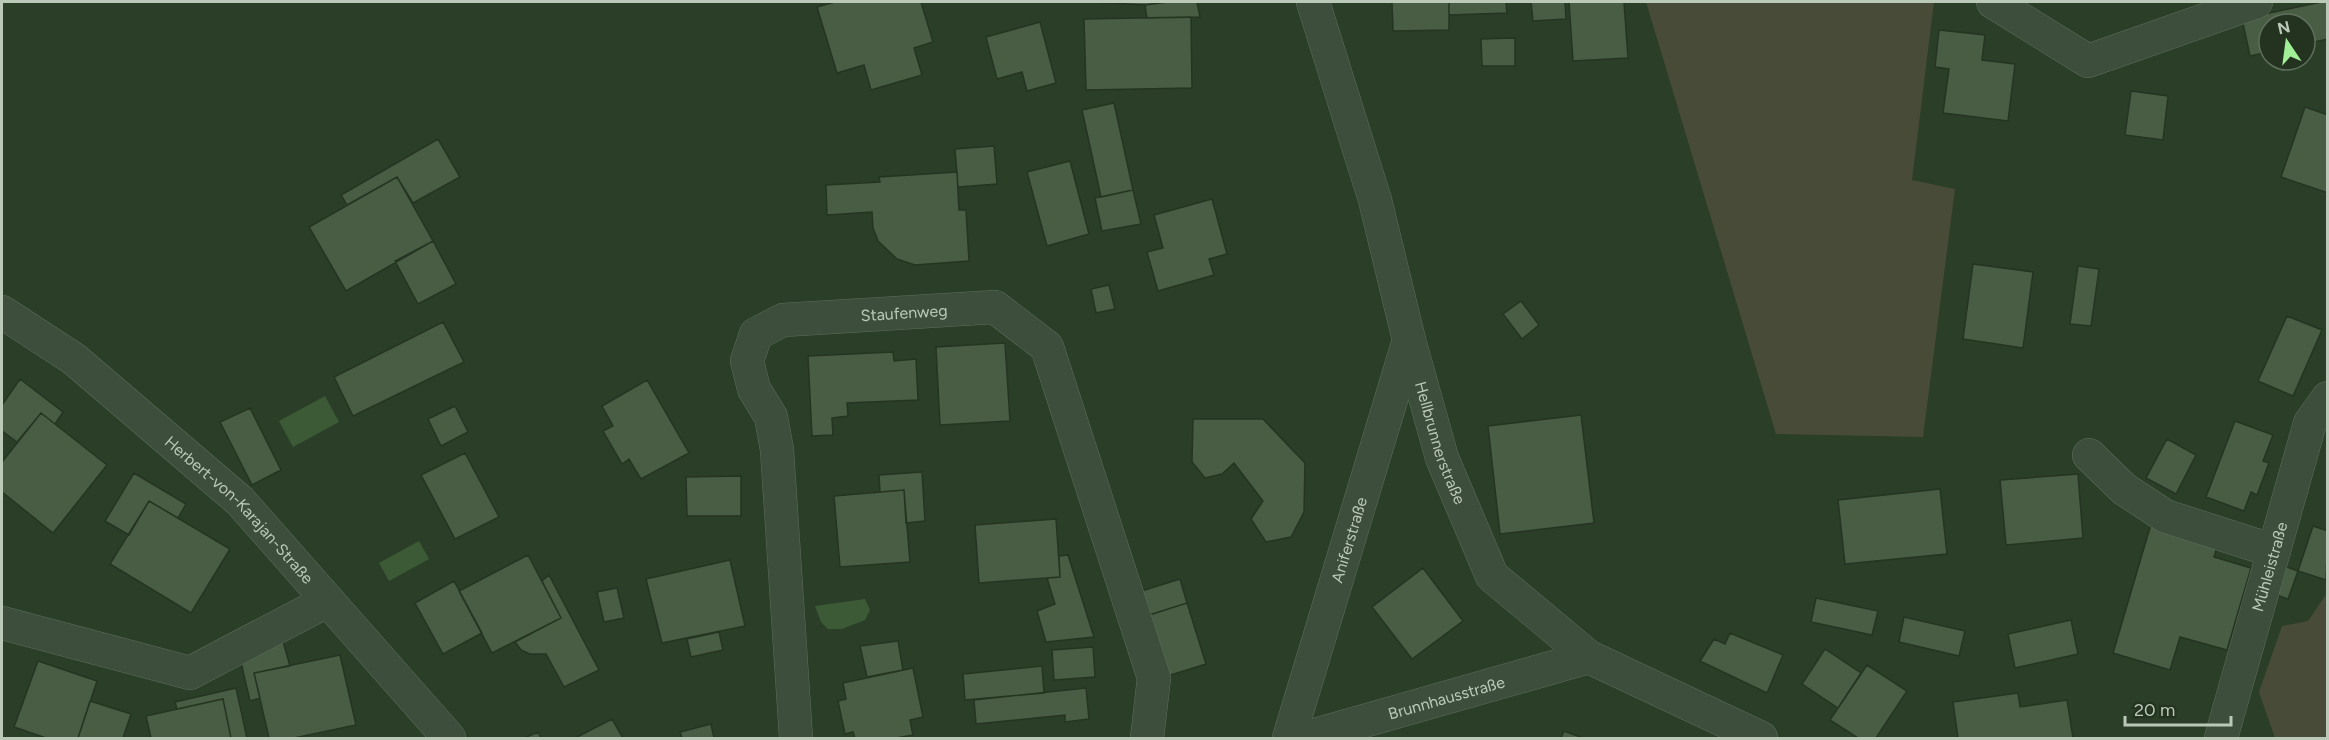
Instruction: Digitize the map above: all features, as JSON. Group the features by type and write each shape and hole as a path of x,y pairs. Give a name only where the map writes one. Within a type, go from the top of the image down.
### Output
{"street":[{"name":"Hellbrunnerstraße","path":"1313,2 1375,200 1409,340 1442,458 1492,576 1589,657 1761,738"},
{"path":"1993,2 2088,62 2256,2"},
{"name":"Staufenweg","path":"796,738 777,450 771,417 754,389 747,361 756,334 783,320 995,307 1047,347 1154,678 1147,738"},
{"name":"Herbert-von-Karajan-Straße","path":"2,312 74,359 240,501 449,738"},
{"name":"Aniferstraße","path":"1289,738 1409,340"},
{"name":"Mühleistraße","path":"2220,738 2310,423 2328,398"},
{"path":"2089,455 2124,489 2165,516 2274,551"},
{"path":"2,623 190,674 327,601"},
{"name":"Brunnhausstraße","path":"1304,738 1589,657"}],"shaded area":[{"path":"1646,2 1934,2 1912,180 1955,189 1923,437 1776,434"},
{"path":"325,396 339,422 293,447 279,421"},
{"path":"419,541 429,559 389,581 379,563"},
{"path":"2327,593 2327,738 2275,738 2259,692 2282,626 2308,621"},
{"path":"865,599 870,610 865,620 842,629 828,629 821,622 815,606"}],"building":[{"path":"835,2 921,2 933,42 914,48 922,75 871,90 864,65 837,73 817,7"},
{"path":"1094,2 1168,2 1145,5"},
{"path":"1197,2 1200,17 1147,18 1145,5"},
{"path":"1392,2 1449,2 1449,30 1393,31"},
{"path":"1449,2 1506,2 1507,13 1449,15"},
{"path":"1531,2 1565,2 1566,19 1533,21"},
{"path":"1569,2 1624,2 1628,58 1573,61"},
{"path":"2328,2 2328,39 2317,41 2317,12 2275,12"},
{"path":"2257,16 2257,55 2250,56 2242,19"},
{"path":"1191,17 1192,88 1086,90 1084,19"},
{"path":"1040,22 1056,83 1027,91 1022,72 997,79 986,37"},
{"path":"1939,30 1985,35 1982,60 2015,64 2008,121 1943,113 1949,69 1935,67"},
{"path":"1515,38 1515,66 1482,66 1481,39"},
{"path":"2131,91 2168,96 2163,140 2125,135"},
{"path":"1114,103 1133,190 1101,197 1082,110"},
{"path":"2305,107 2328,115 2328,193 2281,177"},
{"path":"438,139 460,177 413,203 397,177 347,205 341,195"},
{"path":"994,146 997,184 958,187 955,149"},
{"path":"1070,161 1089,234 1047,246 1027,172"},
{"path":"957,172 959,210 966,210 969,261 915,265 897,259 878,241 873,228 872,212 827,215 826,185 880,182 879,177"},
{"path":"397,177 433,241 346,291 309,227"},
{"path":"1133,190 1141,224 1102,231 1095,198"},
{"path":"1212,199 1227,254 1209,259 1214,275 1158,291 1147,252 1163,248 1154,215"},
{"path":"433,241 456,284 418,304 395,261"},
{"path":"1973,264 2033,272 2023,348 1963,339"},
{"path":"2078,266 2099,269 2091,326 2070,324"},
{"path":"1109,285 1115,309 1096,313 1091,289"},
{"path":"1521,301 1539,325 1522,339 1503,314"},
{"path":"2287,316 2322,330 2293,396 2258,381"},
{"path":"443,322 464,362 353,416 334,377"},
{"path":"1005,343 1010,421 940,425 936,347"},
{"path":"893,352 894,361 916,359 918,400 847,403 848,416 832,418 833,435 812,436 808,356"},
{"path":"20,379 63,412 55,424 41,413 17,442 2,431 2,405"},
{"path":"647,380 689,453 641,479 629,459 622,464 603,431 613,426 602,406"},
{"path":"455,406 468,432 441,446 428,419"},
{"path":"250,408 281,470 252,485 220,422"},
{"path":"41,413 107,465 53,533 2,492 2,462"},
{"path":"1581,415 1594,523 1500,534 1488,426"},
{"path":"1193,419 1263,419 1305,463 1304,512 1291,537 1266,542 1251,519 1263,501 1234,463 1222,474 1205,478 1192,462"},
{"path":"2235,421 2273,435 2263,461 2269,463 2257,495 2251,492 2244,511 2206,497"},
{"path":"2167,439 2196,455 2176,494 2146,478"},
{"path":"465,453 499,517 455,539 421,475"},
{"path":"922,472 925,521 906,523 904,490 880,492 879,475"},
{"path":"134,473 186,504 178,518 149,501 129,535 105,521"},
{"path":"2078,474 2083,538 2006,545 2000,480"},
{"path":"741,476 741,516 687,516 686,477"},
{"path":"1940,489 1947,554 1845,564 1838,500"},
{"path":"904,490 910,562 840,567 834,496"},
{"path":"149,501 230,549 191,613 110,564"},
{"path":"1056,519 1060,577 979,583 975,525"},
{"path":"2151,524 2218,544 2214,557 2251,568 2227,650 2180,637 2170,670 2113,653"},
{"path":"2313,526 2328,531 2326,580 2298,571"},
{"path":"528,555 561,618 492,653 459,591"},
{"path":"1068,555 1094,637 1046,642 1037,611 1055,604 1047,578 1060,577 1059,556"},
{"path":"730,560 745,626 662,643 646,579"},
{"path":"2284,566 2298,571 2288,599 2274,594"},
{"path":"1423,568 1463,621 1412,659 1372,607"},
{"path":"549,575 599,670 564,687 546,654 530,654 521,650 515,642 561,618 542,581"},
{"path":"1180,579 1187,603 1143,617 1135,593"},
{"path":"454,581 482,633 443,654 415,603"},
{"path":"617,588 624,618 604,622 597,592"},
{"path":"1816,598 1878,611 1872,635 1811,622"},
{"path":"1187,603 1206,664 1161,678 1143,617"},
{"path":"1904,617 1965,631 1959,656 1899,642"},
{"path":"2071,620 2078,654 2015,668 2008,634"},
{"path":"719,632 723,650 691,657 687,639"},
{"path":"1730,633 1783,655 1767,693 1700,661 1714,639 1725,644"},
{"path":"282,638 290,666 254,673 260,698 250,701 240,658"},
{"path":"898,641 903,670 867,677 860,646"},
{"path":"1093,647 1095,677 1054,680 1052,650"},
{"path":"1825,649 1861,673 1838,708 1802,684"},
{"path":"340,655 356,725 294,738 269,738 254,673"},
{"path":"38,661 97,681 78,738 46,738 14,727"},
{"path":"1867,665 1907,691 1876,738 1858,738 1830,720"},
{"path":"1042,666 1044,693 965,700 963,674"},
{"path":"913,668 923,717 910,720 913,735 896,738 855,738 853,732 845,734 838,701 846,699 843,683"},
{"path":"236,688 247,738 231,738 223,699 177,709 175,702"},
{"path":"1086,688 1089,719 1065,722 1065,715 976,724 974,700"},
{"path":"2018,693 2020,707 2067,700 2073,738 1958,738 1953,702"},
{"path":"223,699 231,738 151,738 146,716"},
{"path":"90,701 131,714 123,738 78,738"},
{"path":"612,719 623,738 575,738"},
{"path":"711,724 714,738 682,738 680,732"},
{"path":"1564,731 1583,738 1561,738"},
{"path":"538,732 541,738 524,738"}]}
